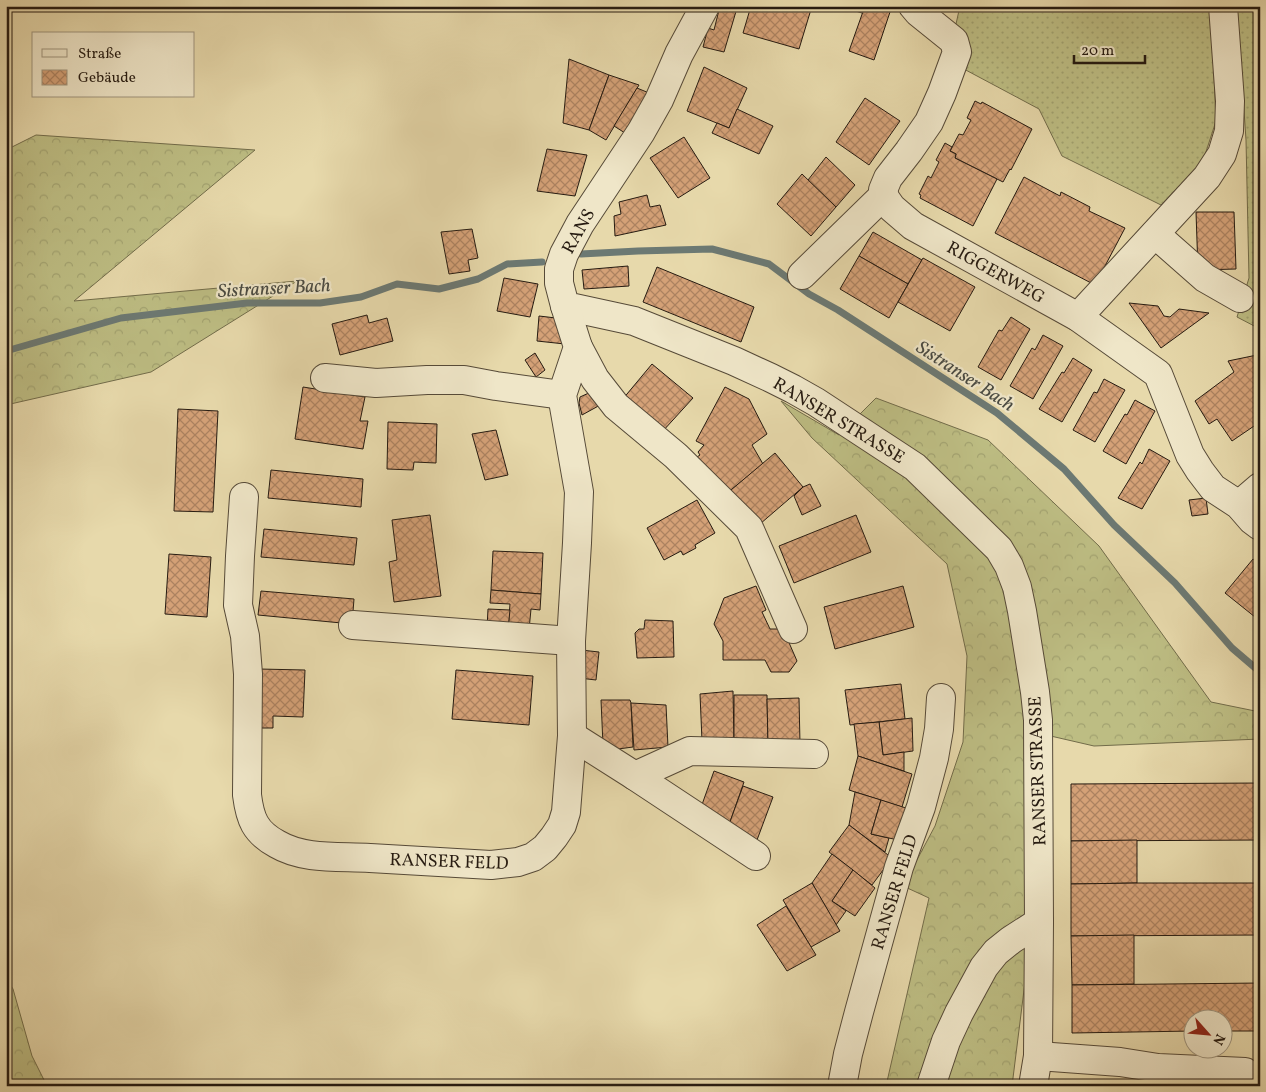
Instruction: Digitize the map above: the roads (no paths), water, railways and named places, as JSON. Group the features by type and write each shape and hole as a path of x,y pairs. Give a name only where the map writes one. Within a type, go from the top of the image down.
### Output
{"street":[{"name":"RANS","path":"565,306 559,284 559,269 564,254 580,224 641,132 659,100 679,54 705,6"},
{"path":"802,276 884,196 883,190 888,178 910,151 929,122 942,93 957,52 954,41 913,6"},
{"path":"1078,317 1207,177 1222,154 1229,131 1230,101 1223,6"},
{"name":"RIGGERWEG","path":"884,196 892,208 914,226 1078,317 1158,374 1190,455 1202,474 1213,488 1238,505 1260,526"},
{"path":"1155,234 1205,278 1240,298"},
{"path":"565,306 578,347 595,379 616,406 676,456 750,528 793,629"},
{"name":"RANSER STRASSE","path":"565,306 634,321 734,361 816,402 915,467 999,549 1009,566 1017,587 1038,720 1040,922 1038,1056 1033,1086"},
{"name":"RANSER FELD","path":"244,497 238,605 245,636 248,674 247,795 249,812 256,828 276,844 289,850 321,856 492,865 518,862 533,857 554,837 562,825 566,812 572,736 571,640 578,543 579,492 562,395 578,347"},
{"path":"325,378 376,383 464,380 562,395"},
{"path":"1238,505 1260,486"},
{"path":"354,625 571,640"},
{"name":"RANSER FELD","path":"842,1086 848,1054 899,867 921,807 934,758 940,729 941,698"},
{"path":"572,736 756,856"},
{"path":"635,776 690,751 814,754"},
{"path":"931,1086 946,1041 959,1012 984,967 996,952 1040,922"},
{"path":"1038,1056 1120,1062 1158,1068 1244,1072"}],"waterway":[{"name":"Sistranser Bach","path":"581,254 712,249 769,264 809,294 838,310 997,413 1064,469 1114,525 1175,583 1232,648 1260,672"},
{"name":"Sistranser Bach","path":"6,351 121,318 247,303 320,303 361,297 397,284 439,289 478,279 507,264 542,262"}]}
